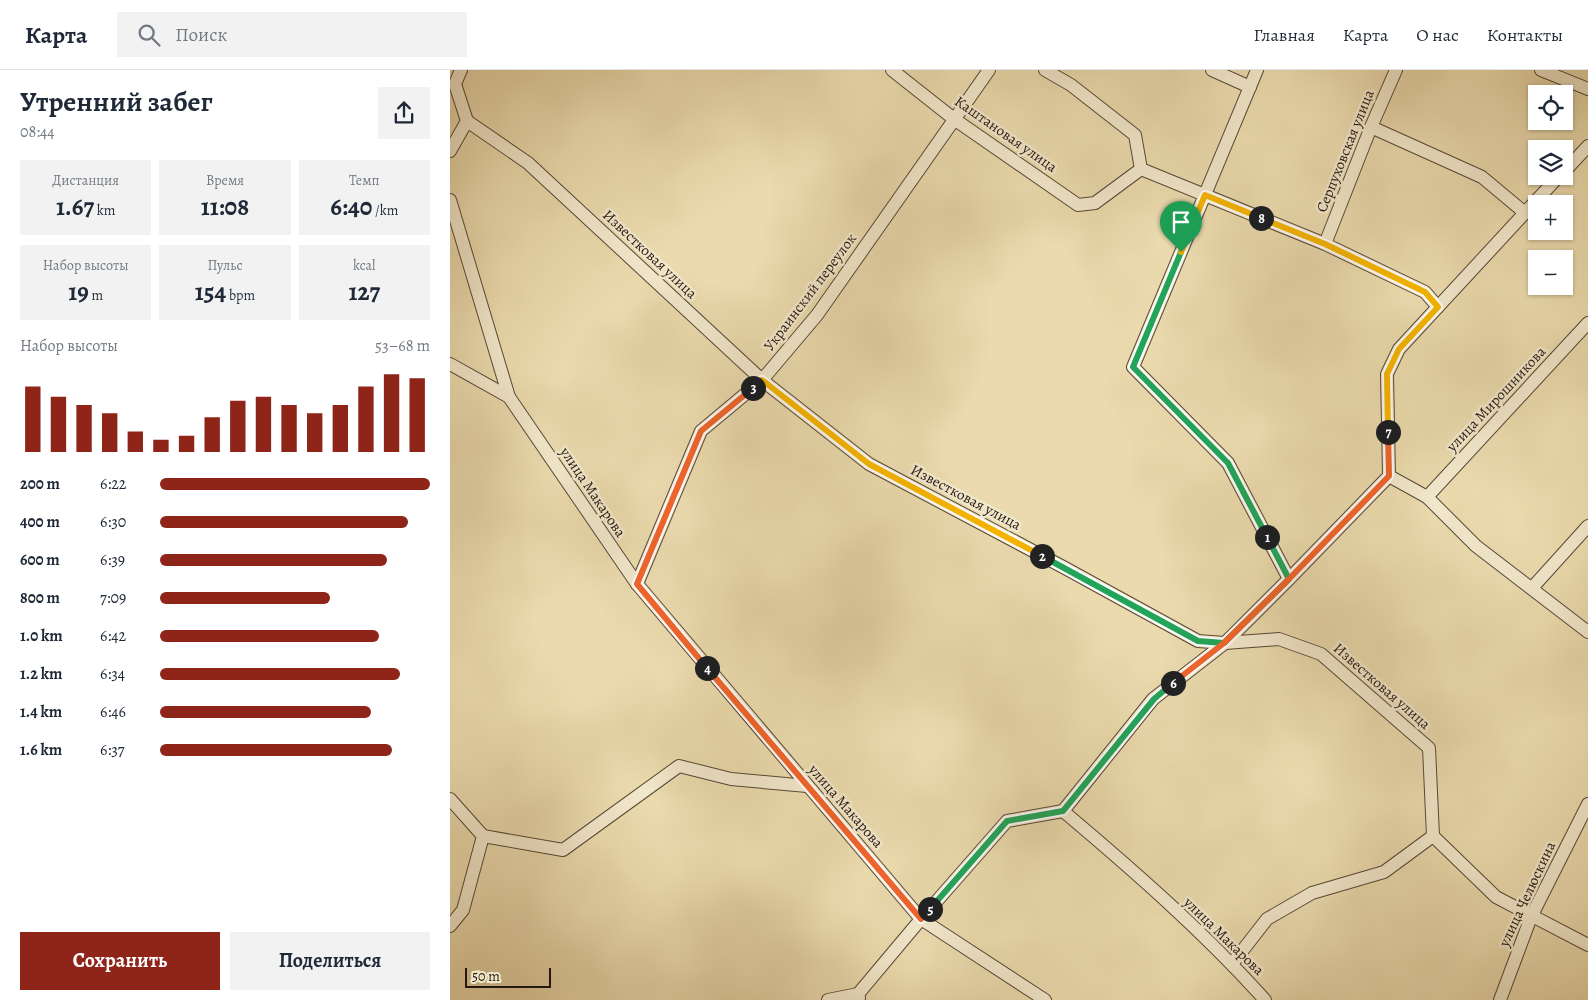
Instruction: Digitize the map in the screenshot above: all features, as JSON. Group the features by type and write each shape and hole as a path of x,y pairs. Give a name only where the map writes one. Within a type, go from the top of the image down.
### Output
{"street":[{"path":"450,149 468,121 455,84 460,70"},
{"name":"Каштановая улица","path":"892,70 954,119 1078,205 1095,203 1141,169"},
{"name":"Украинский переулок","path":"637,584 701,431 762,380 817,315 989,70"},
{"path":"1044,70 1071,85 1135,135 1141,169 1325,244 1425,292 1438,307"},
{"path":"1212,70 1250,87"},
{"path":"1257,70 1133,367 1228,463 1289,579"},
{"name":"Серпуховская улица","path":"1325,244 1371,127 1396,70"},
{"path":"1542,70 1588,89"},
{"name":"Известковая улица","path":"468,121 528,163 762,380 869,464 1198,641 1224,643 1279,639 1321,654 1429,748 1433,836"},
{"path":"1371,127 1482,177 1525,213"},
{"path":"1573,162 1588,146"},
{"path":"828,1000 857,998 921,919 1007,821 1063,811 1154,699 1224,643 1389,476 1387,374 1399,349 1551,185"},
{"path":"450,200 509,397"},
{"name":"улица Мирошникова","path":"1427,497 1588,323"},
{"name":"улица Макарова","path":"450,364 509,397 637,584 921,919 1045,1000"},
{"path":"1389,476 1427,497 1476,546 1588,632"},
{"path":"1532,588 1588,526"},
{"path":"450,799 483,836 563,850 679,766 731,779 807,786"},
{"name":"улица Челюскина","path":"1500,1000 1531,917 1588,804"},
{"name":"улица Макарова","path":"1063,811 1110,850 1232,964 1264,1000"},
{"path":"450,926 463,910 483,836"},
{"path":"1232,964 1267,919 1312,893 1384,872 1433,836 1496,897 1531,917 1588,945"}],"route":[{"path":"1181,252 1133,367 1228,463 1289,579 1224,643 1198,641 869,464 762,380 701,431 637,584 921,919 1007,821 1063,811 1154,699 1224,643 1257,611 1289,579 1389,476 1387,374 1399,349 1438,307 1425,292 1325,244 1205,195 1181,252"}]}
